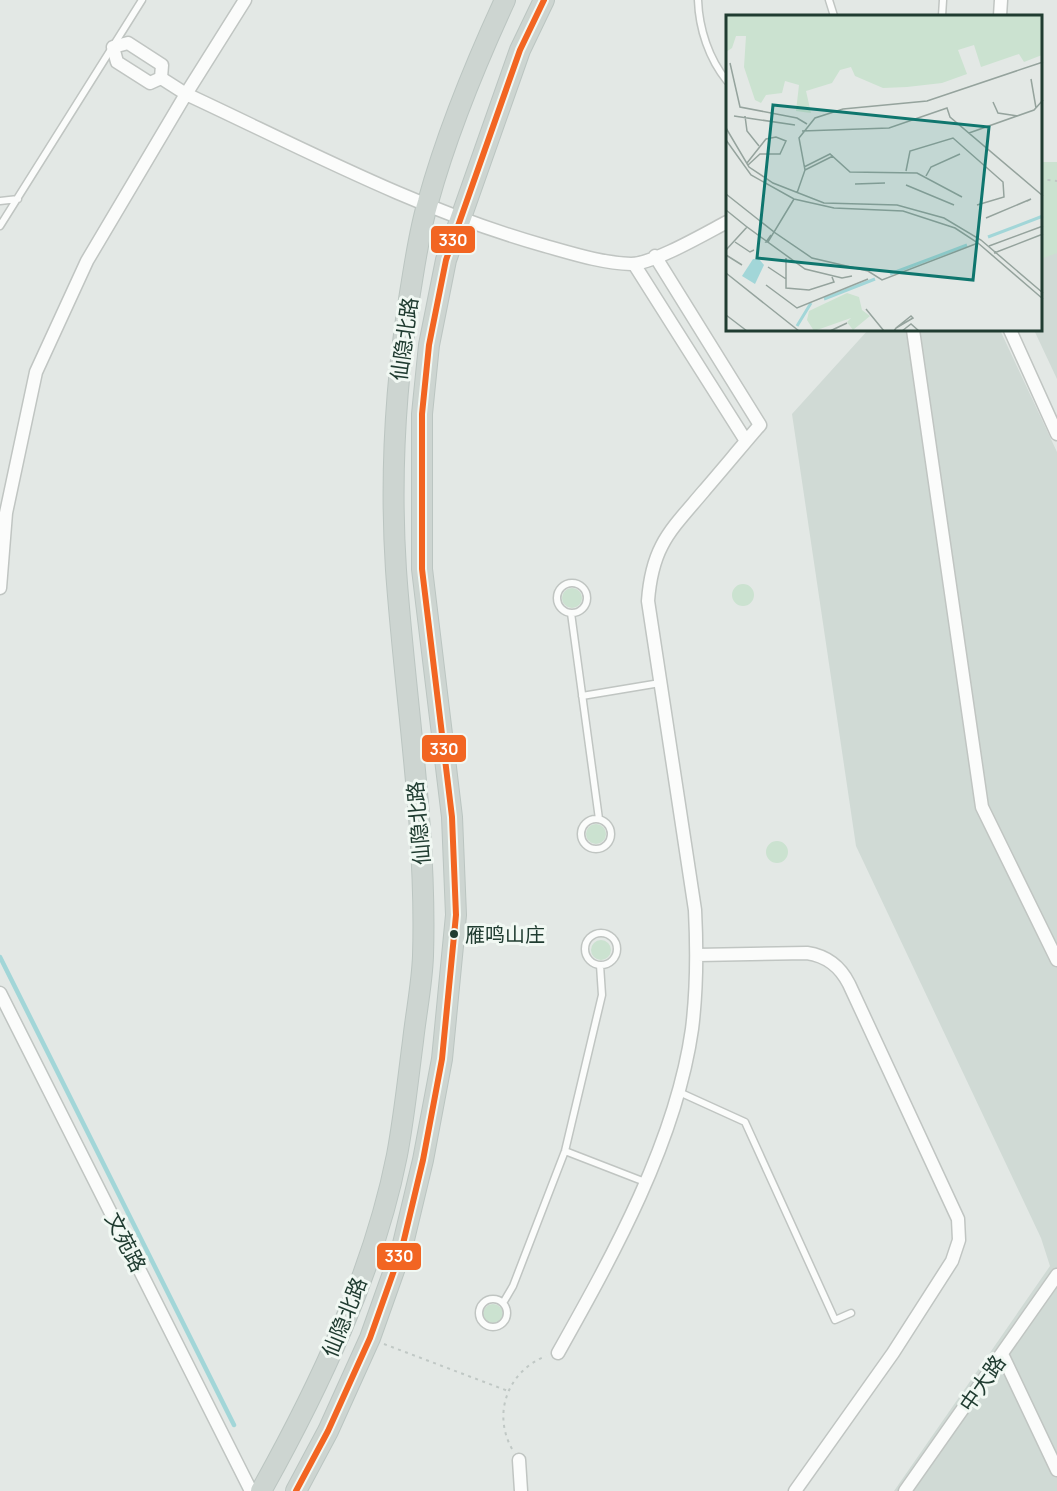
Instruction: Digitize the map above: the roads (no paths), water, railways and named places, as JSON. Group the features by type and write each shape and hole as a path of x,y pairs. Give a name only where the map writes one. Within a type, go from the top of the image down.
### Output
{"main road":[{"name":"仙隐北路","path":"261,1491 300,1422 342,1327 373,1242 396,1158 423,960 424,894 396,570 393,491 395,411 402,341 427,205 452,131 505,0"},
{"name":"仙隐北路","path":"296,1491 328,1431 370,1338 402,1248 423,1160 442,1059 456,915 452,818 422,569 420,490 422,414 429,345 446,260 520,50 544,0"}],"street":[{"path":"0,588 6,513 36,372 87,261 186,94 246,0"},
{"path":"1000,15 1001,0"},
{"path":"128,43 162,65 160,78 150,82 117,62 113,46 128,43"},
{"path":"160,78 186,94 427,205 504,234 592,259 634,264 678,248 726,223"},
{"path":"558,1353 604,1271 646,1182 678,1092 692,1029 697,955 695,910 648,601 656,558 677,519 760,425 654,256"},
{"path":"634,264 746,441"},
{"path":"913,332 982,807 1057,960"},
{"path":"1011,332 1057,434"},
{"path":"697,955 807,952 824,957 839,968 854,995 958,1219 959,1240 952,1261 893,1353 795,1491"},
{"name":"文苑路","path":"0,993 251,1491"},
{"name":"中大路","path":"905,1491 1057,1275"},
{"path":"1002,1354 1057,1470"},
{"path":"519,1460 521,1491"}],"lane":[{"path":"0,226 142,0"},
{"path":"698,0 700,21 709,50 726,79"},
{"path":"829,0 834,15"},
{"path":"942,15 943,0"},
{"path":"0,201 18,199"},
{"path":"573,582 583,587 587,596 581,610 571,613 561,609 557,599 563,585 573,582"},
{"path":"571,613 599,819 608,826 610,837 604,847 592,848 583,842 581,830 588,821 599,819"},
{"path":"582,696 660,683"},
{"path":"601,933 615,942 616,952 610,962 600,965 586,957 585,946 591,937 601,933"},
{"path":"503,1303 513,1286 565,1151 602,995 600,965"},
{"path":"678,1092 745,1122 835,1320 851,1313"},
{"path":"565,1151 646,1182"},
{"path":"492,1299 503,1303 507,1313 503,1323 493,1328 483,1324 478,1314 482,1303 492,1299"}],"waterway":[{"path":"0,957 234,1425"}],"place":[{"name":"雁鸣山庄","path":"454,934"}]}
